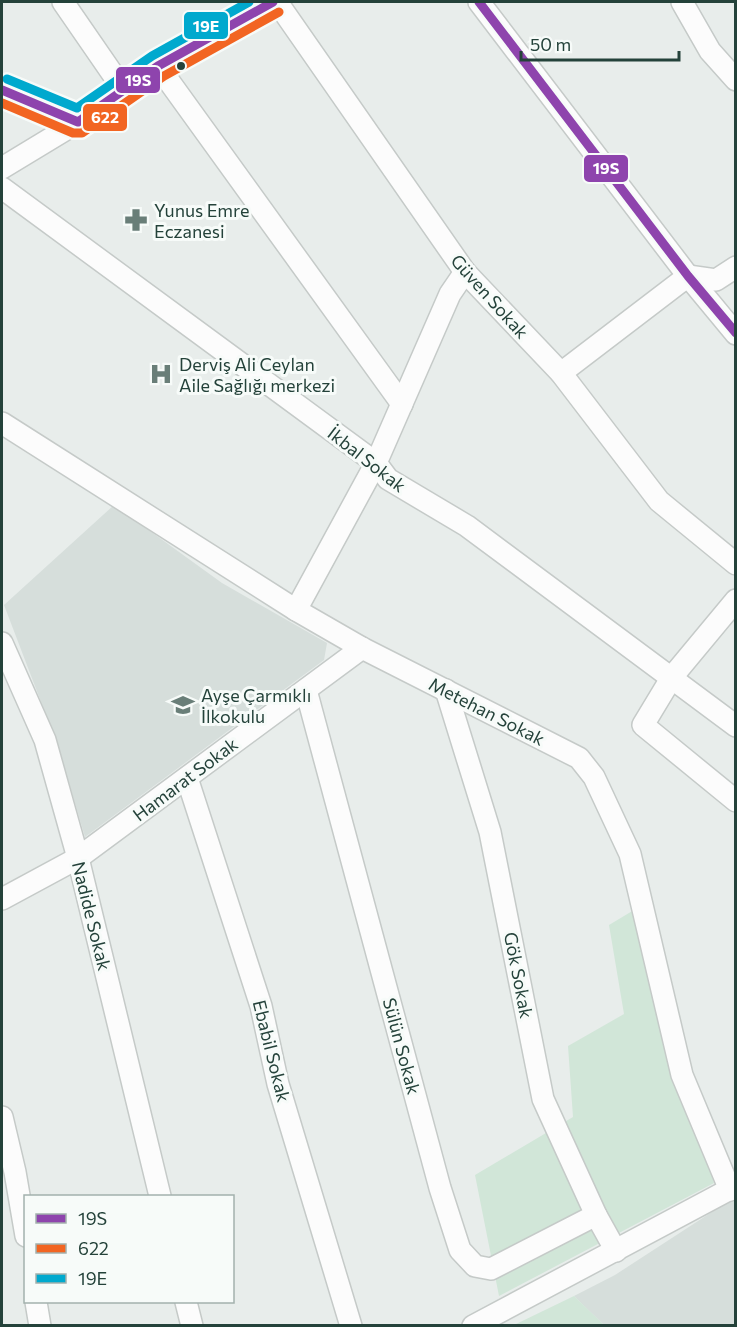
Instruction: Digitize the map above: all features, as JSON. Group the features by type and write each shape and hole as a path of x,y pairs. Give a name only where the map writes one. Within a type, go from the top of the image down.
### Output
{"main road":[{"path":"2,90 78,122 158,66 266,3"}],"street":[{"path":"63,2 123,89"},
{"path":"479,2 688,276 735,334"},
{"path":"682,2 710,51 735,80"},
{"name":"Güven Sokak","path":"266,3 465,272 561,373 659,501 735,564"},
{"path":"158,66 402,404"},
{"path":"2,168 78,122"},
{"name":"İkbal Sokak","path":"2,188 376,464 388,479 467,526 735,726"},
{"path":"561,373 688,276 716,279 735,267"},
{"path":"296,610 376,464 450,294 465,272"},
{"name":"Metehan Sokak","path":"2,423 296,610 362,648 579,758 594,777 630,854 682,1076 732,1188"},
{"path":"735,600 672,677 643,725 735,801"},
{"name":"Nadide Sokak","path":"2,643 45,740 78,858 160,1195"},
{"name":"Hamarat Sokak","path":"2,899 78,858 362,648"},
{"name":"Sülün Sokak","path":"306,690 440,1188 460,1250 475,1266 491,1269 596,1215"},
{"name":"Gök Sokak","path":"446,690 490,832 543,1099 596,1215 616,1251"},
{"name":"Ebabil Sokak","path":"187,778 261,1006 278,1084 351,1326"},
{"path":"2,1117 8,1174 24,1229"},
{"path":"473,1326 732,1188"},
{"path":"36,1303 40,1326"},
{"path":"186,1303 192,1326"}],"shaded area":[{"path":"114,505 222,583 327,643 324,660 85,837 59,749 4,605"},
{"path":"735,1197 735,1325 604,1325 574,1296 615,1275"}],"green space":[{"path":"634,910 714,1183 499,1296 475,1175 573,1117 568,1046 624,1014 609,925"},
{"path":"574,1296 604,1325 514,1325"}],"transit line":[{"name":"19E","path":"7,79 77,108 152,56 249,2"},
{"name":"19S","path":"2,90 78,122 158,66 273,2"},
{"name":"19S","path":"479,2 688,276 736,333"},
{"name":"622","path":"2,103 73,133 82,133 164,76 279,12"}],"place":[{"name":"Yunus Emre Eczanesi","path":"136,220"},
{"name":"Derviş Ali Ceylan Aile Sağlığı merkezi","path":"161,374"},
{"name":"Ayşe Çarmıklı İlkokulu","path":"183,705"}]}
